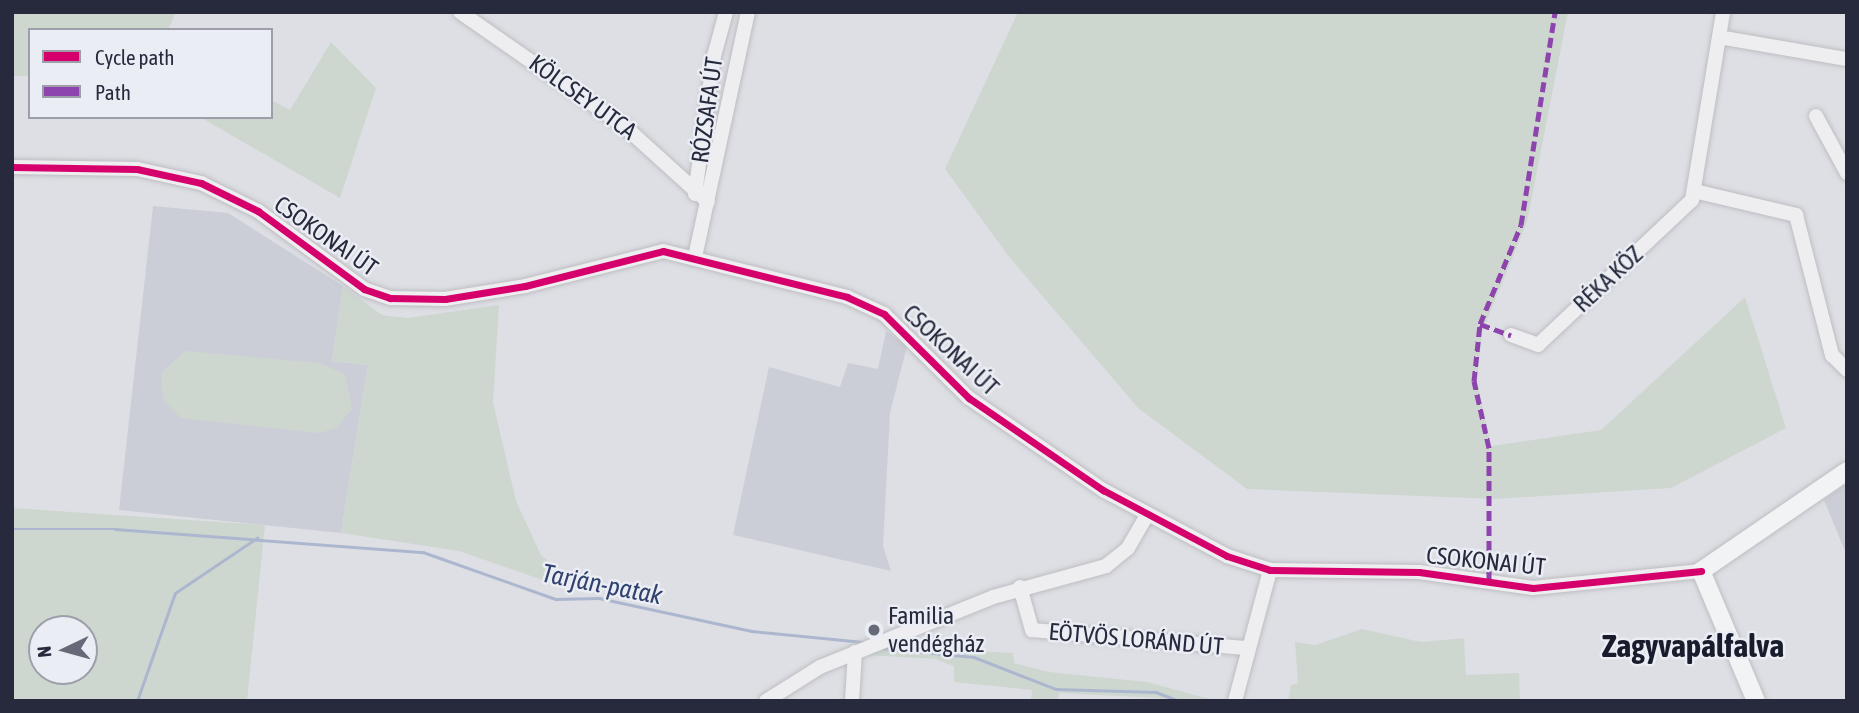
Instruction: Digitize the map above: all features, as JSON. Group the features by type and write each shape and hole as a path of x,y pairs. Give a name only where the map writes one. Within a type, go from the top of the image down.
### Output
{"main road":[{"path":"1756,701 1701,570 1846,472"}],"street":[{"name":"KÖLCSEY UTCA","path":"460,12 624,126 674,166 701,198"},
{"name":"RÓZSAFA ÚT","path":"695,257 714,56 726,12"},
{"name":"RÓZSAFA ÚT","path":"701,198 748,12"},
{"path":"1723,12 1694,191 1796,215 1832,355 1847,370"},
{"path":"1719,37 1847,60"},
{"path":"1816,116 1847,173"},
{"name":"CSOKONAI ÚT","path":"12,167 137,169 201,183 247,204 364,289 390,298 445,299 525,286 663,251 695,257 872,307 983,409 1148,514 1227,556 1270,570 1419,572 1544,588 1701,570"},
{"name":"RÉKA KÖZ","path":"1511,335 1538,345 1692,200 1694,191"},
{"path":"766,701 861,650 890,638 1020,587 1106,566 1128,548 1148,514"},
{"path":"1235,701 1245,648 1270,570"},
{"name":"EÖTVÖS LORÁND ÚT","path":"1020,587 1031,630 1245,648"},
{"path":"852,701 861,650"}],"shaded area":[{"path":"12,12 176,12 169,28 28,28 28,76 12,76"},
{"path":"1018,12 1568,12 1527,222 1482,332 1477,381 1491,446 1601,430 1745,297 1786,428 1671,488 1495,499 1247,489 1138,408 1010,258 945,169"},
{"path":"331,42 376,88 340,198 203,119 273,119 273,101 290,110"},
{"path":"153,206 228,213 343,286 332,361 368,365 341,533 119,510"},
{"path":"343,286 382,315 407,318 499,305 493,402 516,501 541,555 566,575 565,588 459,551 341,533 368,365 332,361"},
{"path":"886,331 907,346 890,413 883,546 891,571 733,535 769,367 840,387 848,363 878,369"},
{"path":"185,351 319,363 345,374 352,409 336,428 319,433 181,418 163,400 161,373"},
{"path":"1847,483 1847,556 1824,500"},
{"path":"12,508 265,525 247,701 12,701"},
{"path":"1362,629 1421,642 1464,638 1466,675 1519,673 1520,701 1288,701 1291,685 1298,683 1295,642 1315,645"},
{"path":"895,647 1013,653 1014,663 1049,672 1147,682 1217,701 1060,693 1057,700 1031,700 1032,690 954,682 954,666 935,659 866,655"}],"waterway":[{"name":"Tarján-patak","path":"12,529 115,529 423,552 556,599 599,598 752,631 865,642"},
{"path":"137,701 175,593 257,538"},
{"name":"Tarján-patak","path":"881,648 974,657 1056,689 1156,692 1180,701"}],"marked path":[{"path":"1489,581 1489,448 1474,381 1480,324 1521,225 1555,12"},
{"path":"1480,324 1511,335"}],"cycle path":[{"path":"12,167 137,169 201,183 258,211 364,289 390,298 445,299 525,286 663,251 847,297 884,314 969,398 1103,490 1227,556 1270,570 1419,572 1533,588 1701,571"}],"place":[{"name":"Familia vendégház","path":"874,630"}],"district":[{"name":"Zagyvapálfalva","path":"1693,646"}]}
